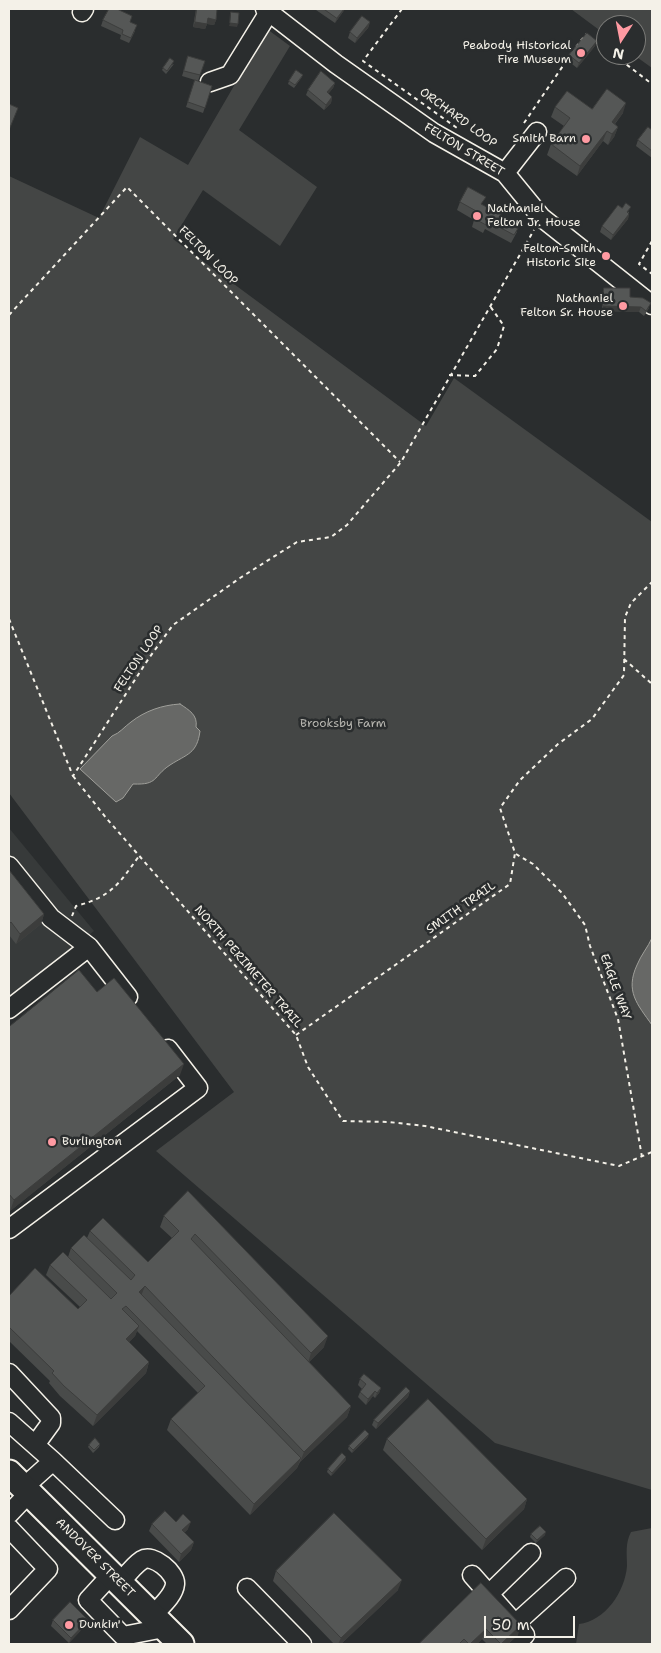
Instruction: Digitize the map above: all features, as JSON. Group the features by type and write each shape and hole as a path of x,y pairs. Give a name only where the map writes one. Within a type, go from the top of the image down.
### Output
{"highway":[{"name":"ANDOVER STREET","path":"21,1484 166,1629"}],"street":[{"path":"210,82 230,76 270,11"},
{"name":"FELTON STREET","path":"270,11 336,64 434,133 505,173 542,217 652,305"},
{"path":"505,173 529,129"},
{"path":"9,866 51,918 89,947 138,1010"},
{"path":"9,1009 89,947"},
{"path":"9,1229 198,1088 156,1033"},
{"path":"9,1373 51,1418 51,1423 35,1445"},
{"path":"9,1422 115,1520"},
{"path":"9,1514 21,1484 53,1461"},
{"path":"9,1528 48,1569 9,1610"},
{"path":"489,1594 531,1553"},
{"path":"150,1557 156,1559 174,1578 175,1584 166,1629 123,1636 88,1600 115,1579 142,1560 150,1557"},
{"path":"472,1575 525,1635 516,1644"},
{"path":"515,1624 566,1578"},
{"path":"247,1588 302,1644"}],"path":[{"name":"ORCHARD LOOP","path":"402,9 363,60 460,130"},
{"path":"574,49 585,34 596,42"},
{"path":"529,129 569,57"},
{"path":"627,65 652,84"},
{"name":"FELTON LOOP","path":"9,315 127,187 401,462"},
{"name":"FELTON LOOP","path":"73,776 149,658 173,625 240,578 297,542 331,537 347,525 401,462 449,375 542,217"},
{"path":"652,241 639,264 652,274"},
{"path":"449,375 475,376 497,350 504,326 490,306"},
{"name":"SMITH TRAIL","path":"296,1035 510,884 515,853 500,808 520,780 532,768 558,744 592,719 624,675 625,617 631,603 652,582"},
{"path":"9,618 73,776"},
{"path":"624,659 652,684"},
{"name":"NORTH PERIMETER TRAIL","path":"73,776 139,856 296,1035 308,1067 344,1121 389,1122 424,1126 619,1166 652,1152"},
{"name":"EAGLE WAY","path":"515,853 533,864 562,893 585,925 590,946 618,1019 642,1156"},
{"path":"66,930 76,906 93,902 118,886 139,856"}],"shaded area":[{"path":"180,704 187,708 196,719 196,727 200,731 199,739 194,749 164,769 151,782 133,784 123,798 116,802 80,769 112,736 120,732 136,718 154,709"},
{"path":"9,828 94,931 9,997"},
{"path":"652,938 652,1025 637,1004 632,982 639,961"}],"green space":[{"path":"571,9 652,9 652,68 646,64 646,15 596,15 596,28"},
{"name":"Brooksby Farm","path":"267,29 290,46 239,130 317,187 280,246 203,190 173,239 426,426 454,378 652,522 652,1490 495,1443 156,1151 234,1092 9,793 9,176 99,218 140,137 188,165"},
{"path":"652,1528 652,1644 576,1644 579,1624 597,1617 612,1604 618,1595 625,1576 627,1545 631,1532"}],"building":[{"path":"109,9 117,9 132,16 130,22 137,25 131,38 122,34 123,30 103,20"},
{"path":"197,9 217,9 216,20 208,18 207,24 195,22"},
{"path":"324,9 344,9 337,18"},
{"path":"231,12 239,13 238,24 230,23"},
{"path":"362,16 370,22 357,38 350,32"},
{"name":"Peabody Historical Fire Museum","path":"587,33 596,40 579,63 569,55"},
{"path":"188,56 205,61 200,75 184,71"},
{"path":"170,58 174,61 167,71 163,68"},
{"path":"296,70 303,75 295,85 289,81"},
{"path":"321,71 335,83 327,92 332,97 326,105 308,90"},
{"path":"195,80 212,86 205,108 188,102"},
{"name":"Smith Barn","path":"607,89 626,103 612,122 618,127 612,134 607,131 580,166 551,144 570,118 555,107 567,91 592,109"},
{"path":"9,104 18,108 9,130"},
{"path":"648,127 652,130 652,151 638,140"},
{"path":"468,187 486,197 481,204 520,225 514,235 488,221 486,225 475,219 478,212 460,202"},
{"path":"626,203 631,207 627,212 629,214 613,235 602,226 618,205 622,208"},
{"path":"604,288 630,288 630,297 643,298 651,303 646,311 641,307 603,306"},
{"path":"9,870 44,914 20,934 11,922 9,924"},
{"name":"Burlington","path":"79,970 97,992 114,978 184,1064 14,1200 9,1194 9,1027"},
{"path":"188,1191 328,1336 311,1353 195,1234 191,1239 351,1406 304,1452 145,1286 139,1292 301,1458 254,1504 171,1419 205,1386 126,1306 122,1309 139,1326 126,1339 149,1362 97,1415 64,1386 52,1373 54,1371 9,1327 9,1296 35,1268 78,1309 87,1300 50,1265 63,1252 111,1299 117,1293 71,1248 84,1235 131,1280 135,1275 90,1231 103,1218 148,1262 179,1231 164,1216"},
{"path":"364,1374 381,1388 377,1393 375,1391 368,1399 360,1392 366,1384 360,1379"},
{"path":"406,1387 410,1391 378,1423 374,1420"},
{"path":"428,1399 527,1499 486,1539 387,1439"},
{"path":"365,1430 369,1434 353,1450 349,1446"},
{"path":"95,1438 100,1444 94,1450 89,1445"},
{"path":"342,1453 346,1457 332,1473 328,1469"},
{"path":"165,1511 176,1522 183,1514 191,1522 182,1530 194,1542 181,1554 152,1524"},
{"path":"334,1513 402,1580 341,1638 276,1571"},
{"path":"540,1526 546,1532 537,1540 531,1534"},
{"path":"481,1583 521,1625 501,1644 486,1629 470,1644 464,1639 459,1644 420,1643"},
{"name":"Dunkin'","path":"70,1602 88,1620 71,1638 53,1620"}],"place":[{"name":"Peabody Historical Fire Museum","path":"581,53"},
{"name":"Smith Barn","path":"586,139"},
{"name":"Nathaniel Felton Jr. House","path":"477,216"},
{"name":"Felton-Smith Historic Site","path":"606,256"},
{"name":"Nathaniel Felton Sr. House","path":"623,306"},
{"name":"Burlington","path":"52,1142"},
{"name":"Dunkin'","path":"69,1625"}]}
